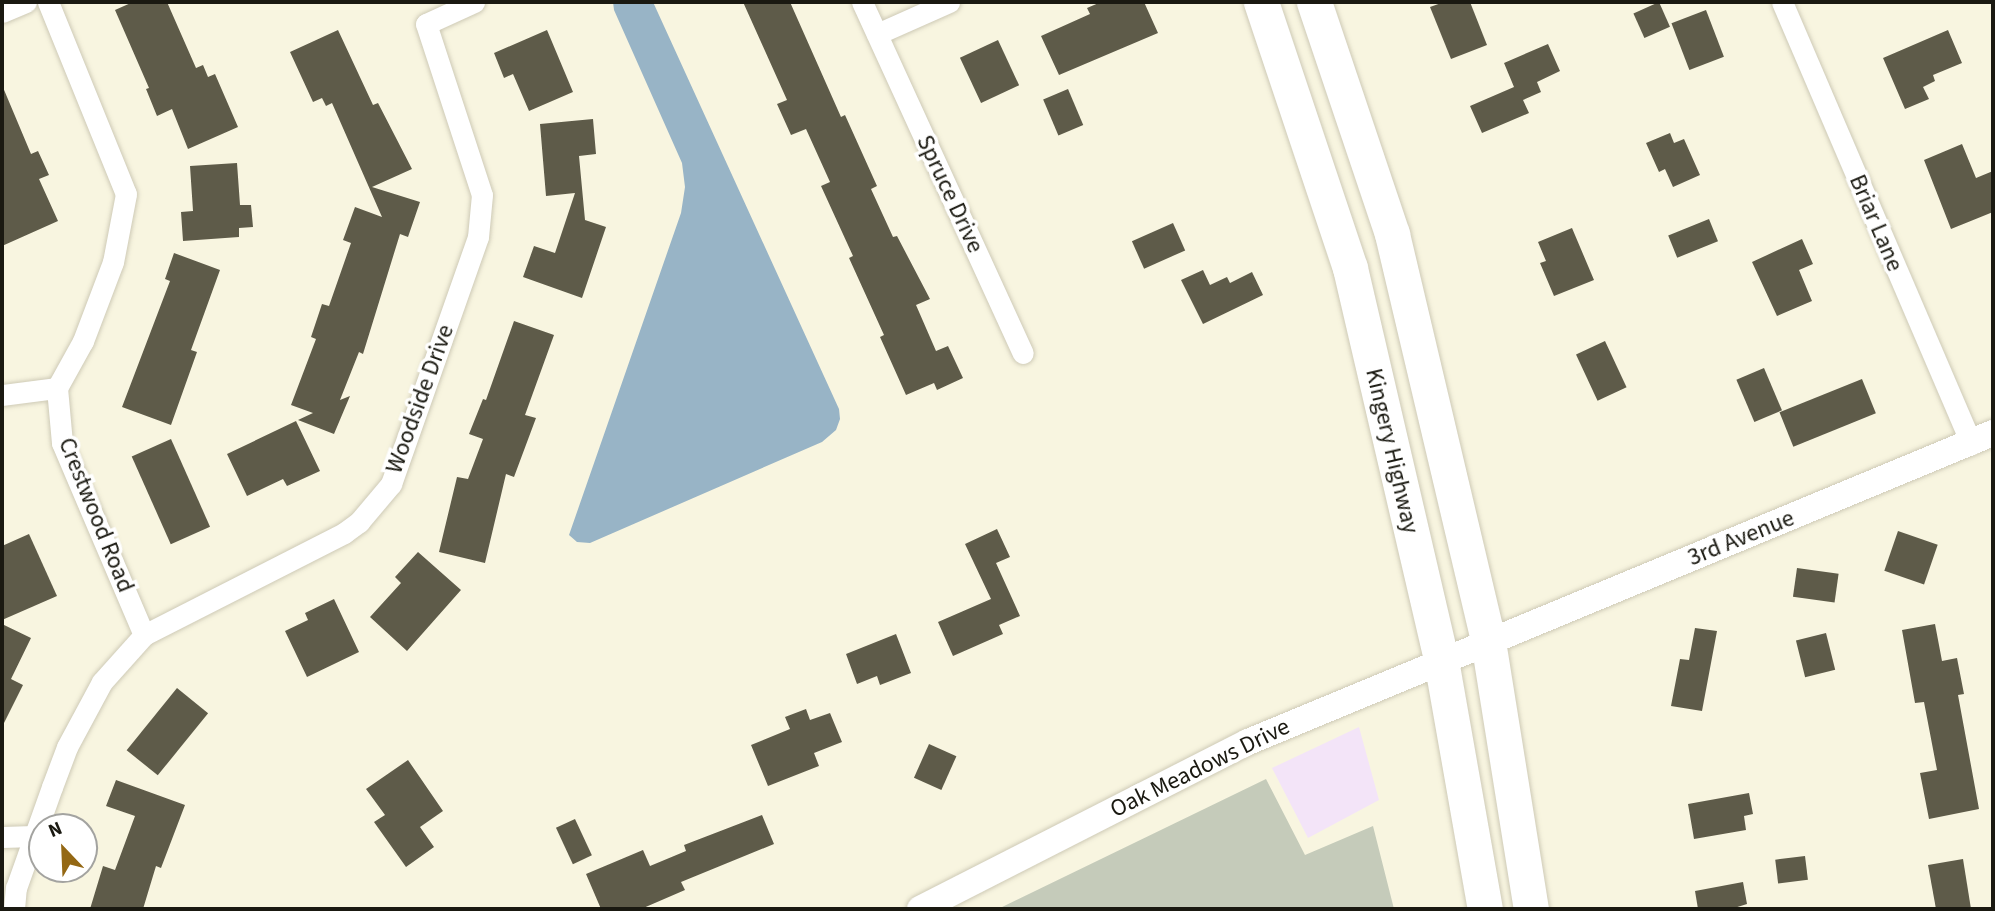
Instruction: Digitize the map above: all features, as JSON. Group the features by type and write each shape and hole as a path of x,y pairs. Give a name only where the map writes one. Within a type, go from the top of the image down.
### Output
{"highway":[{"name":"Kingery Highway","path":"1261,2 1350,268 1441,660 1485,909"},
{"name":"Kingery Highway","path":"1314,2 1392,234 1488,641 1531,909"}],"street":[{"path":"2,12 26,2"},
{"path":"2,394 57,388 83,341 113,262 125,194 48,2"},
{"name":"Woodside Drive","path":"43,813 67,747 102,682 144,635 344,533 359,522 391,484 478,237 482,195 426,24 474,2"},
{"name":"Spruce Drive","path":"862,2 1023,353"},
{"path":"877,34 949,2"},
{"name":"Briar Lane","path":"1782,2 1982,439"},
{"name":"Crestwood Road","path":"57,388 62,443 144,635"},
{"name":"3rd Avenue","path":"1488,641 1982,439"},
{"name":"Oak Meadows Drive","path":"919,909 1248,742 1488,641"},
{"path":"2,837 28,836"},
{"name":"Woodside Drive","path":"14,909 16,888 28,853"}],"shaded area":[{"path":"1359,727 1379,800 1308,838 1272,768"}],"green space":[{"path":"1266,779 1305,855 1373,826 1394,909 998,909"}],"water":[{"path":"613,2 653,2 839,409 840,419 836,430 822,442 590,543 577,542 569,535 681,213 685,187 682,163 614,10"}],"building":[{"path":"133,2 167,2 196,68 203,65 208,77 215,74 238,127 188,149 172,109 157,116 146,89 149,88 115,10"},
{"path":"743,2 790,2 841,117 845,115 877,186 871,189 893,237 897,236 930,299 916,305 936,351 948,346 963,378 937,390 934,383 906,395 880,337 884,335 849,258 853,256 821,186 830,182 806,129 791,135 777,104 787,100"},
{"path":"1101,2 1144,2 1158,33 1059,75 1041,36 1090,14 1087,8"},
{"path":"1444,2 1470,2 1487,45 1451,59 1430,7"},
{"path":"1659,2 1670,27 1644,38 1633,13"},
{"path":"1706,10 1724,57 1689,70 1671,23"},
{"path":"338,30 373,105 378,103 412,169 372,187 420,202 408,237 400,234 363,354 359,352 340,400 350,396 334,434 298,420 313,413 291,405 316,339 311,337 322,304 329,306 351,243 343,240 355,207 382,217 332,103 326,106 322,98 313,102 290,52"},
{"path":"547,30 573,92 529,111 513,74 504,78 494,53"},
{"path":"1948,30 1962,63 1933,75 1935,81 1923,87 1929,99 1905,109 1883,58"},
{"path":"998,40 1019,85 981,103 960,58"},
{"path":"1548,44 1560,71 1537,82 1541,92 1523,100 1529,113 1482,133 1470,106 1514,87 1504,63"},
{"path":"2,85 31,154 38,151 49,175 39,179 58,221 2,246"},
{"path":"1068,89 1083,125 1058,135 1043,100"},
{"path":"593,119 596,154 579,156 585,220 606,227 582,298 523,277 534,246 555,253 575,193 546,196 540,124"},
{"path":"1670,133 1674,143 1684,139 1700,175 1673,187 1665,169 1659,172 1646,143"},
{"path":"1962,144 1976,178 1993,171 1993,212 1951,229 1924,160"},
{"path":"237,163 240,205 251,205 253,227 239,228 239,237 183,241 181,212 193,211 190,166"},
{"path":"1709,219 1718,241 1677,258 1668,235"},
{"path":"1173,223 1185,250 1144,269 1132,241"},
{"path":"1572,228 1594,280 1554,296 1540,263 1546,261 1538,242"},
{"path":"1802,239 1813,264 1799,270 1812,301 1777,316 1752,262"},
{"path":"174,253 220,270 191,350 197,352 171,425 122,407 170,281 165,279"},
{"path":"1203,270 1210,285 1227,277 1230,283 1252,272 1263,295 1203,324 1181,280"},
{"path":"514,321 554,335 525,415 536,418 514,477 506,474 485,563 439,552 457,477 468,479 483,439 469,434 483,399 486,400"},
{"path":"1605,341 1627,387 1598,401 1576,355"},
{"path":"1764,368 1782,410 1754,422 1736,380"},
{"path":"1862,379 1876,413 1793,447 1779,412"},
{"path":"296,421 320,471 287,486 283,479 247,496 227,454"},
{"path":"171,439 210,527 171,544 132,456"},
{"path":"997,529 1010,557 996,563 1020,616 999,625 1003,634 953,656 938,622 991,599 965,544"},
{"path":"1898,531 1938,545 1924,584 1884,571"},
{"path":"29,534 57,596 2,620 2,546"},
{"path":"418,552 461,590 407,651 370,617 401,583 395,577"},
{"path":"1797,568 1839,574 1835,603 1793,597"},
{"path":"334,599 359,652 307,677 285,631 308,620 305,613"},
{"path":"2,624 31,638 11,679 23,685 2,727"},
{"path":"1935,624 1942,661 1957,658 1964,694 1958,695 1979,809 1929,819 1920,773 1937,770 1924,702 1915,703 1902,630"},
{"path":"1695,628 1717,631 1702,711 1671,706 1680,659 1689,660"},
{"path":"1826,633 1835,670 1805,677 1796,640"},
{"path":"896,634 911,673 880,685 877,676 857,684 846,654"},
{"path":"177,688 208,713 158,775 127,750"},
{"path":"806,709 810,720 830,713 842,742 814,753 819,766 768,786 751,745 790,729 785,717"},
{"path":"929,744 956,756 941,790 914,778"},
{"path":"408,760 443,811 420,827 434,847 406,867 374,822 385,815 366,789"},
{"path":"116,780 185,805 161,868 156,866 143,909 90,909 103,866 115,870 135,816 106,806"},
{"path":"1749,793 1753,814 1744,816 1746,830 1694,839 1688,804"},
{"path":"762,815 774,844 681,882 685,890 641,909 601,909 586,874 643,850 650,866 686,851 684,845"},
{"path":"575,819 592,855 573,864 556,828"},
{"path":"1805,856 1808,880 1778,883 1775,860"},
{"path":"1963,859 1971,909 1936,909 1928,865"},
{"path":"1743,882 1747,904 1731,909 1698,909 1695,891"}]}
